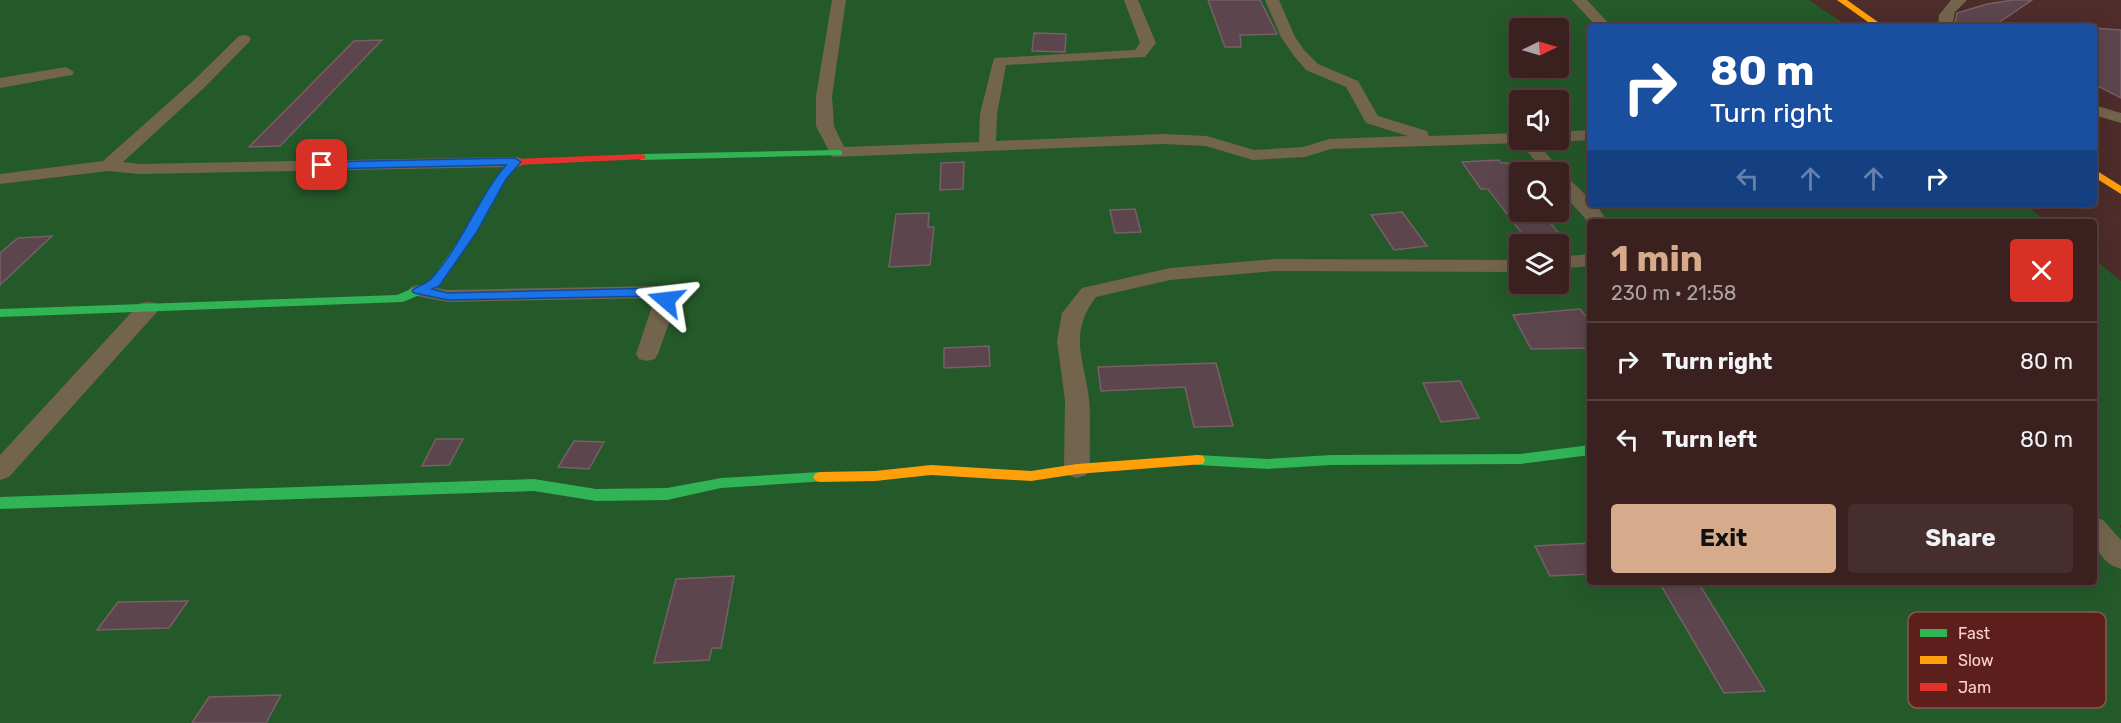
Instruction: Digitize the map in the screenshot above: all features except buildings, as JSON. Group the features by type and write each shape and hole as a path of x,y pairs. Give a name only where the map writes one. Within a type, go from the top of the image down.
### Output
{"street":[{"path":"838,0 824,96 825,126 838,153"},
{"path":"988,147 990,107 999,60 1140,54 1148,43 1131,0"},
{"path":"1272,0 1288,37 1299,53 1312,67 1352,84 1372,119 1440,141"},
{"path":"1579,0 1602,24"},
{"path":"1841,0 1877,24"},
{"path":"1944,24 1951,6 1960,0"},
{"path":"108,166 200,84 244,39"},
{"path":"0,83 66,72"},
{"path":"2097,111 2121,118"},
{"path":"1569,136 1587,135"},
{"path":"0,179 108,166 140,169 515,162 606,156 767,156 1163,139 1207,141 1253,155 1305,152 1329,144 1509,138"},
{"path":"1535,150 1545,162"},
{"path":"0,313 399,298 434,284 470,233 501,178 515,162"},
{"path":"2097,174 2121,191"},
{"path":"1569,188 1587,207"},
{"path":"1569,262 1587,261"},
{"path":"1077,469 1077,400 1068,341 1073,313 1089,292 1170,274 1275,265 1509,266"},
{"path":"418,291 448,296 664,293 666,300 647,354"},
{"path":"0,471 148,308"},
{"path":"0,503 534,485 596,495 667,494 721,483 802,477 875,476 931,470 1031,476 1077,469 1190,460 1268,464 1331,460 1521,459 1587,450"},
{"path":"2097,531 2121,559"}],"green space":[{"path":"0,0 1809,0 1845,24 1587,24 1587,207 2028,207 2043,219 1587,219 1587,585 2097,585 2097,261 2121,281 2121,525 2119,526 2121,528 2121,723 0,723"}],"traffic: fast":[{"path":"641,157 838,153"},
{"path":"0,313 399,299 434,284 470,233 504,174"},
{"path":"1198,460 1268,464 1331,460 1521,459 1587,450"},
{"path":"0,503 534,485 596,495 667,494 721,483 821,477"}],"traffic: slow":[{"path":"1841,0 1877,24"},
{"path":"2097,174 2121,191"},
{"path":"821,477 875,476 931,470 1031,476 1077,469 1198,460"}],"traffic: jam":[{"path":"504,174 515,162 641,157"}],"route":[{"path":"322,165 515,162 501,178 470,233 434,284 418,291 448,296 660,292 664,293 666,300"}]}
